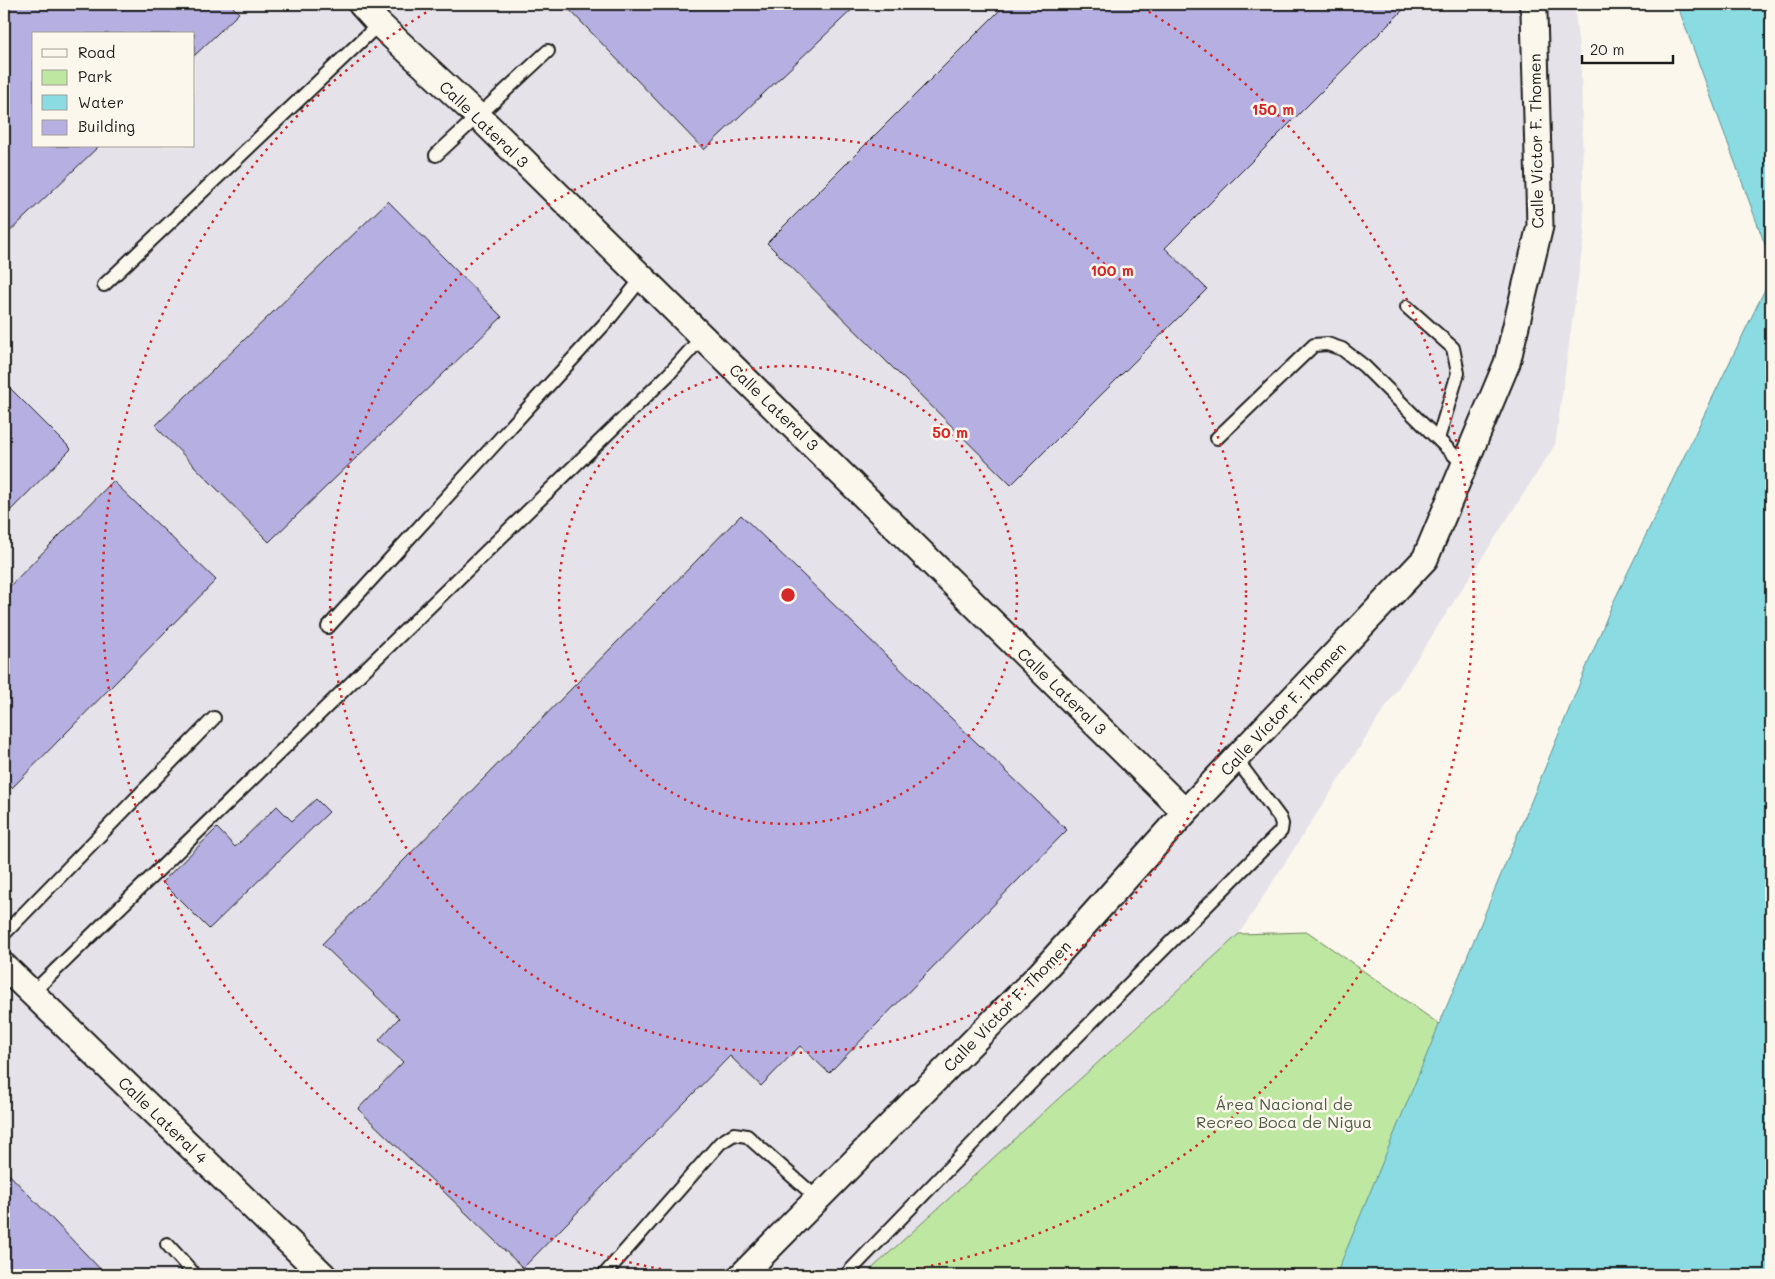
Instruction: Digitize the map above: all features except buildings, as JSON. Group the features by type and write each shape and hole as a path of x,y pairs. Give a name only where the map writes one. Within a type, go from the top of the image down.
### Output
{"street":[{"name":"Calle Lateral 3","path":"361,4 379,24 478,116 1185,812"},
{"name":"Calle Víctor F. Thomen","path":"742,1275 1041,973 1185,812 1425,559 1507,363 1540,226 1534,13 1532,4"},
{"name":"Calle Lateral 4","path":"4,966 323,1275"}],"lane":[{"path":"104,284 379,24"},
{"path":"436,155 548,51"},
{"path":"328,627 610,318 642,278"},
{"path":"1407,307 1453,348 1458,373 1438,440"},
{"path":"32,993 661,382 702,337"},
{"path":"1217,438 1314,345 1327,344 1342,349 1364,366 1464,465"},
{"path":"4,934 214,718"},
{"path":"846,1275 1030,1084 1281,832 1282,824 1280,818 1236,759"},
{"path":"604,1275 720,1143 734,1134 747,1136 818,1199"},
{"path":"167,1244 196,1275"}],"shaded area":[{"path":"4,4 1574,4 1581,66 1584,236 1555,445 1239,934 865,1275 4,1275"}],"green space":[{"name":"Área Nacional de Recreo Boca de Nigua","path":"1308,932 1771,1257 1771,1275 865,1275 1239,934"}],"water":[{"path":"1677,4 1771,4 1771,261"},
{"path":"1771,277 1771,1275 1336,1275 1612,605"}]}
